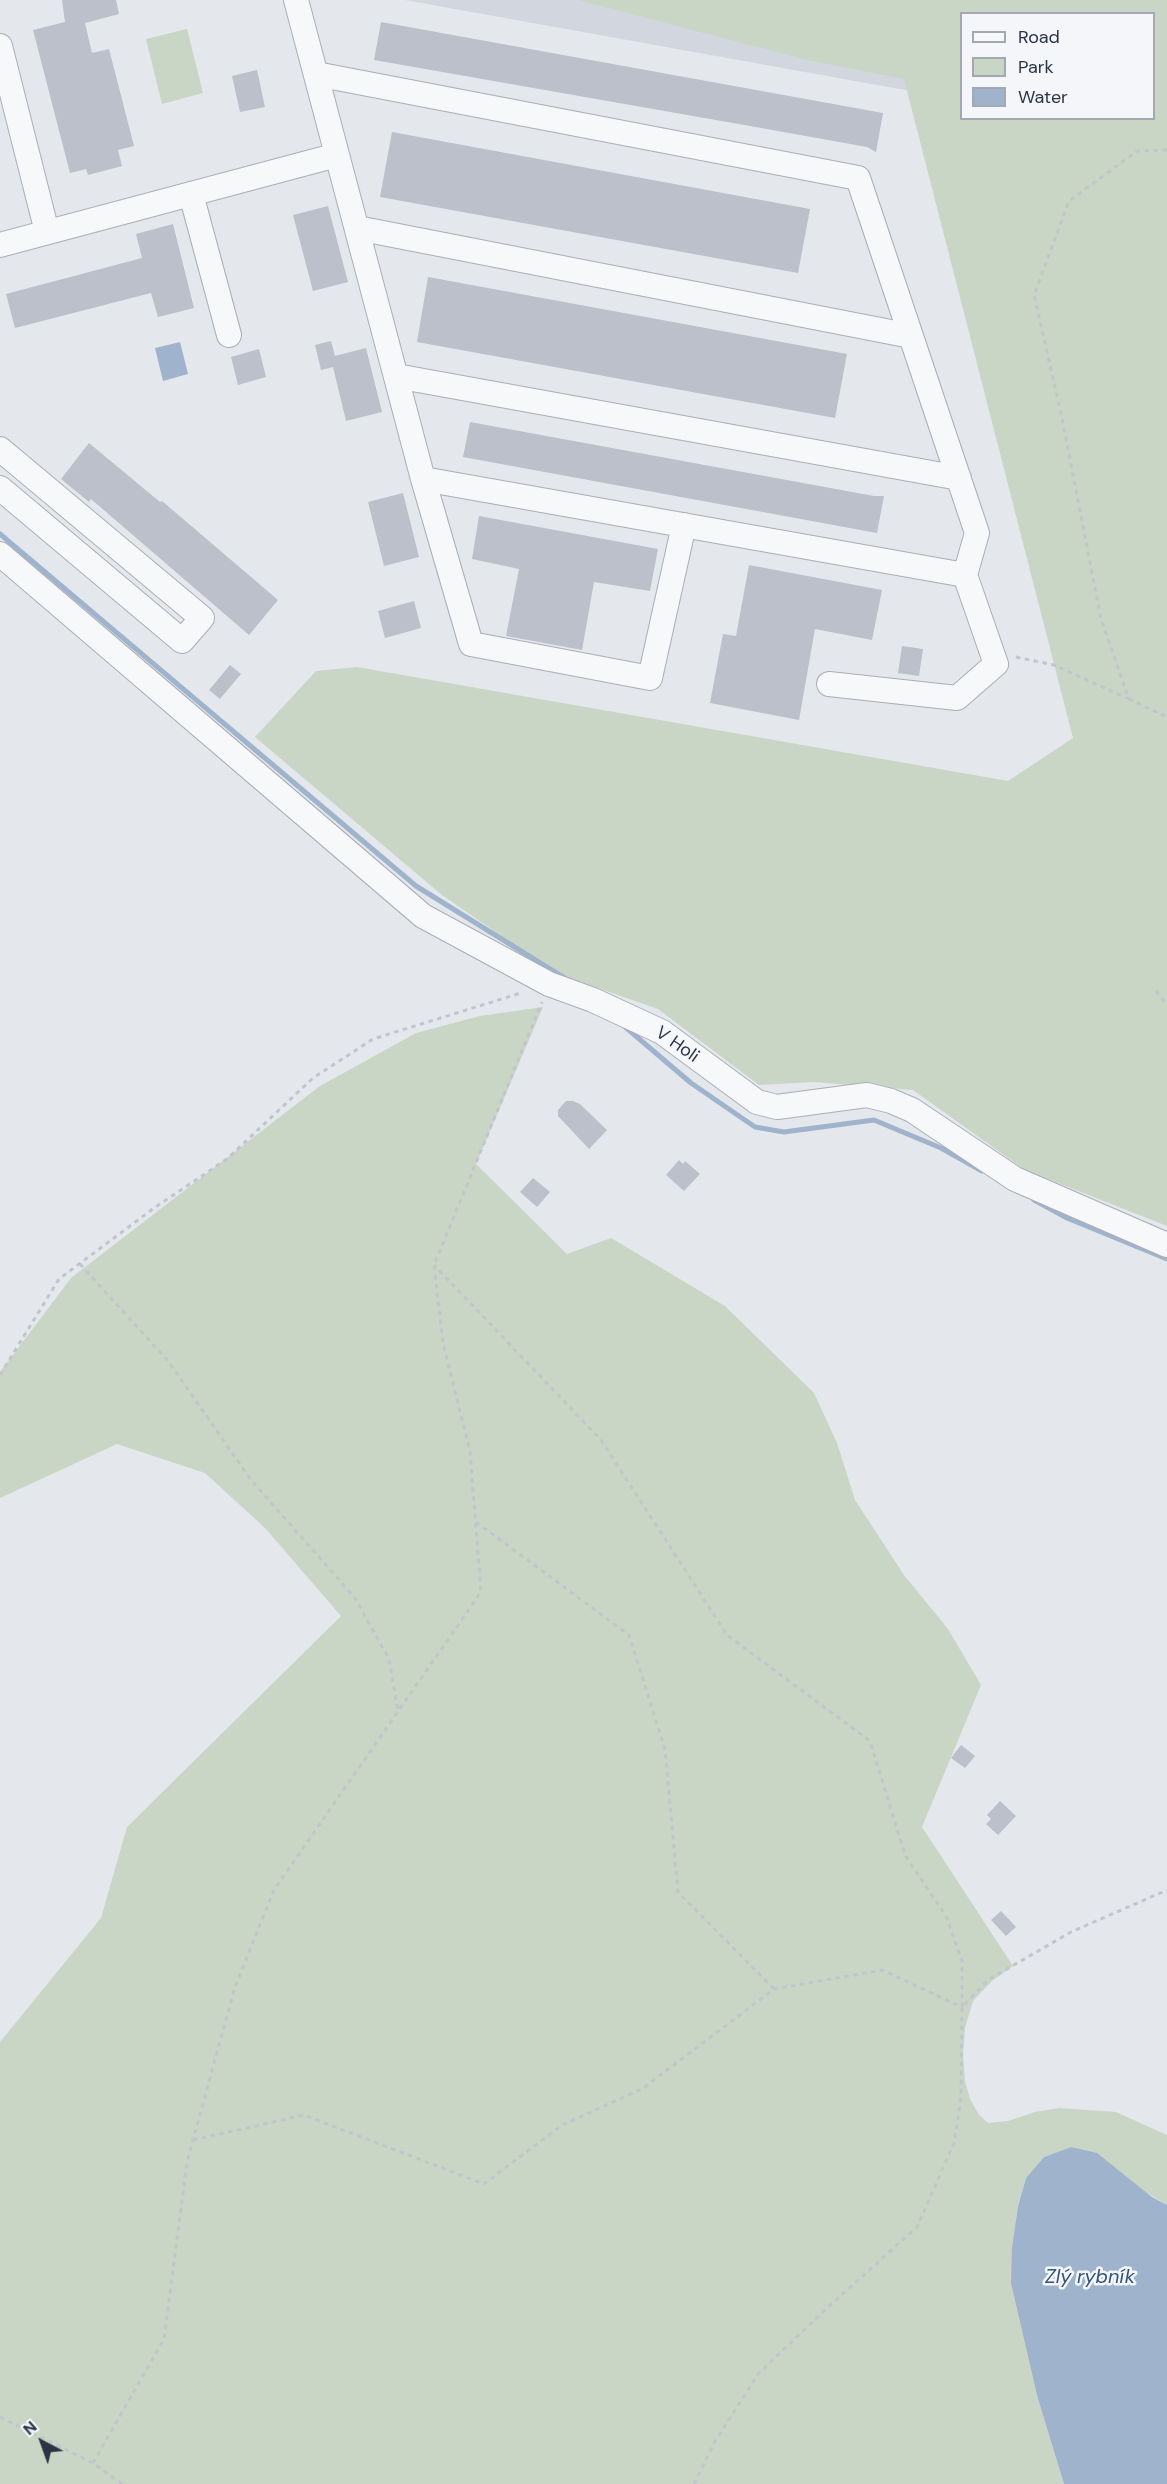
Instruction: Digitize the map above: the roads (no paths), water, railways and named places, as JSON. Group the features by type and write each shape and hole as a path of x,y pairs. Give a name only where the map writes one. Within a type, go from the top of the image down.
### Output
{"street":[{"path":"296,0 423,479 471,644 650,678 684,525"},
{"path":"0,46 47,232"},
{"path":"316,74 858,178 977,533 965,575 996,664 957,698 829,684"},
{"path":"0,244 337,155"},
{"path":"191,194 229,335"},
{"path":"357,228 911,336"},
{"path":"396,376 959,478"},
{"path":"0,449 202,618 182,641 0,488"},
{"path":"423,479 965,575"},
{"name":"V Holi","path":"0,554 423,916 549,984 593,1000 662,1032 757,1102 777,1107 801,1106 831,1099 867,1095 891,1101 912,1110 1015,1179 1167,1245"}],"water":[{"path":"180,342 188,374 163,381 155,348"},
{"name":"Zlý rybník","path":"1071,2147 1097,2153 1152,2197 1167,2205 1167,2484 1064,2484 1038,2399 1011,2283 1012,2247 1018,2206 1026,2178 1044,2157"}],"waterway":[{"path":"0,534 416,886 571,982"},
{"path":"624,1026 691,1083 755,1127 784,1132 874,1120 941,1148 982,1171"},
{"path":"1034,1200 1067,1218 1167,1259"}]}
